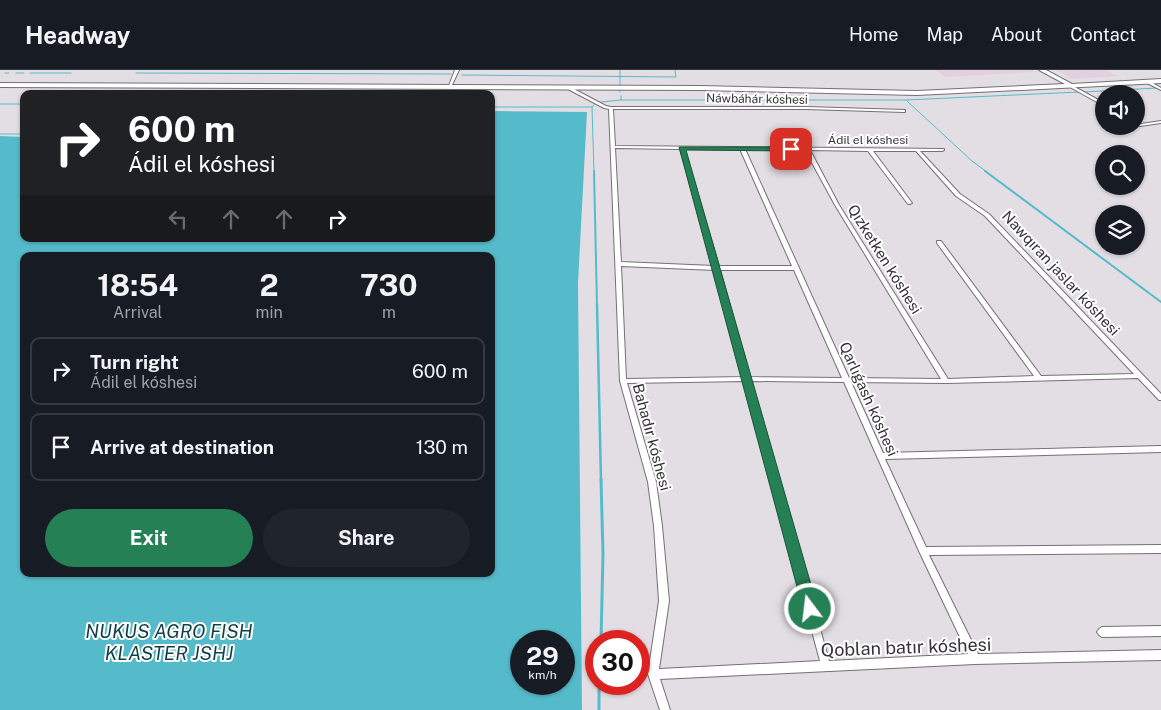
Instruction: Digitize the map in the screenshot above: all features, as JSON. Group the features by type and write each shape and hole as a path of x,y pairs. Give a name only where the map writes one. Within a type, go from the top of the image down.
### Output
{"main road":[{"path":"1042,70 1071,86"},
{"path":"0,85 797,89 917,93 1161,81"}],"street":[{"path":"449,87 457,70"},
{"path":"1148,82 1161,89"},
{"path":"1071,86 1095,100"},
{"path":"567,87 605,107 611,108"},
{"name":"Náwbáhár kóshesi","path":"611,108 806,108 904,111"},
{"name":"Bahadır kóshesi","path":"611,108 622,381 652,482 658,526 664,601 653,674 666,710"},
{"path":"1145,123 1161,122"},
{"name":"Ádil el kóshesi","path":"613,147 942,150"},
{"path":"682,148 717,268 826,666"},
{"name":"Qarlıǵash kóshesi","path":"742,148 923,552 974,659"},
{"name":"Qızketken kóshesi","path":"807,149 837,205 946,381"},
{"path":"870,150 910,203"},
{"name":"Nawqıran jaslar kóshesi","path":"917,150 958,195 988,215 1161,398"},
{"path":"939,242 1038,377"},
{"path":"618,264 717,268 796,268"},
{"path":"622,381 747,379 946,381 1038,377 1139,376"},
{"path":"880,456 1161,449"},
{"path":"923,552 1161,548"},
{"path":"1102,632 1161,631"},
{"name":"Qoblan batır kóshesi","path":"653,674 974,659 1161,656"}],"shaded area":[{"path":"936,70 1032,70 1035,72 946,77"},
{"path":"1056,70 1105,70 1119,76 1072,79"}],"water":[{"name":"NUKUS AGRO FISH KLASTER JSHJ","path":"495,111 587,112 578,283 582,710 0,710 0,136 20,137 20,242 495,242"}],"waterway":[{"path":"620,70 620,76"},
{"path":"620,76 676,77 675,70"},
{"path":"16,73 24,73"},
{"path":"30,73 71,73"},
{"path":"136,73 451,74"},
{"path":"462,75 620,76"},
{"path":"620,76 620,92"},
{"path":"1084,92 1157,88"},
{"path":"621,100 906,100 1079,92"},
{"path":"601,102 621,100"},
{"path":"907,101 972,161 987,172"},
{"path":"0,104 20,104"},
{"path":"495,107 592,107"},
{"path":"592,107 594,172"},
{"path":"0,134 20,134"},
{"path":"594,171 597,306"},
{"path":"985,171 1161,302"},
{"path":"597,304 601,481"},
{"path":"601,479 603,554 601,630"},
{"path":"599,695 599,710"}],"route":[{"path":"791,149 682,148 810,609"}]}
